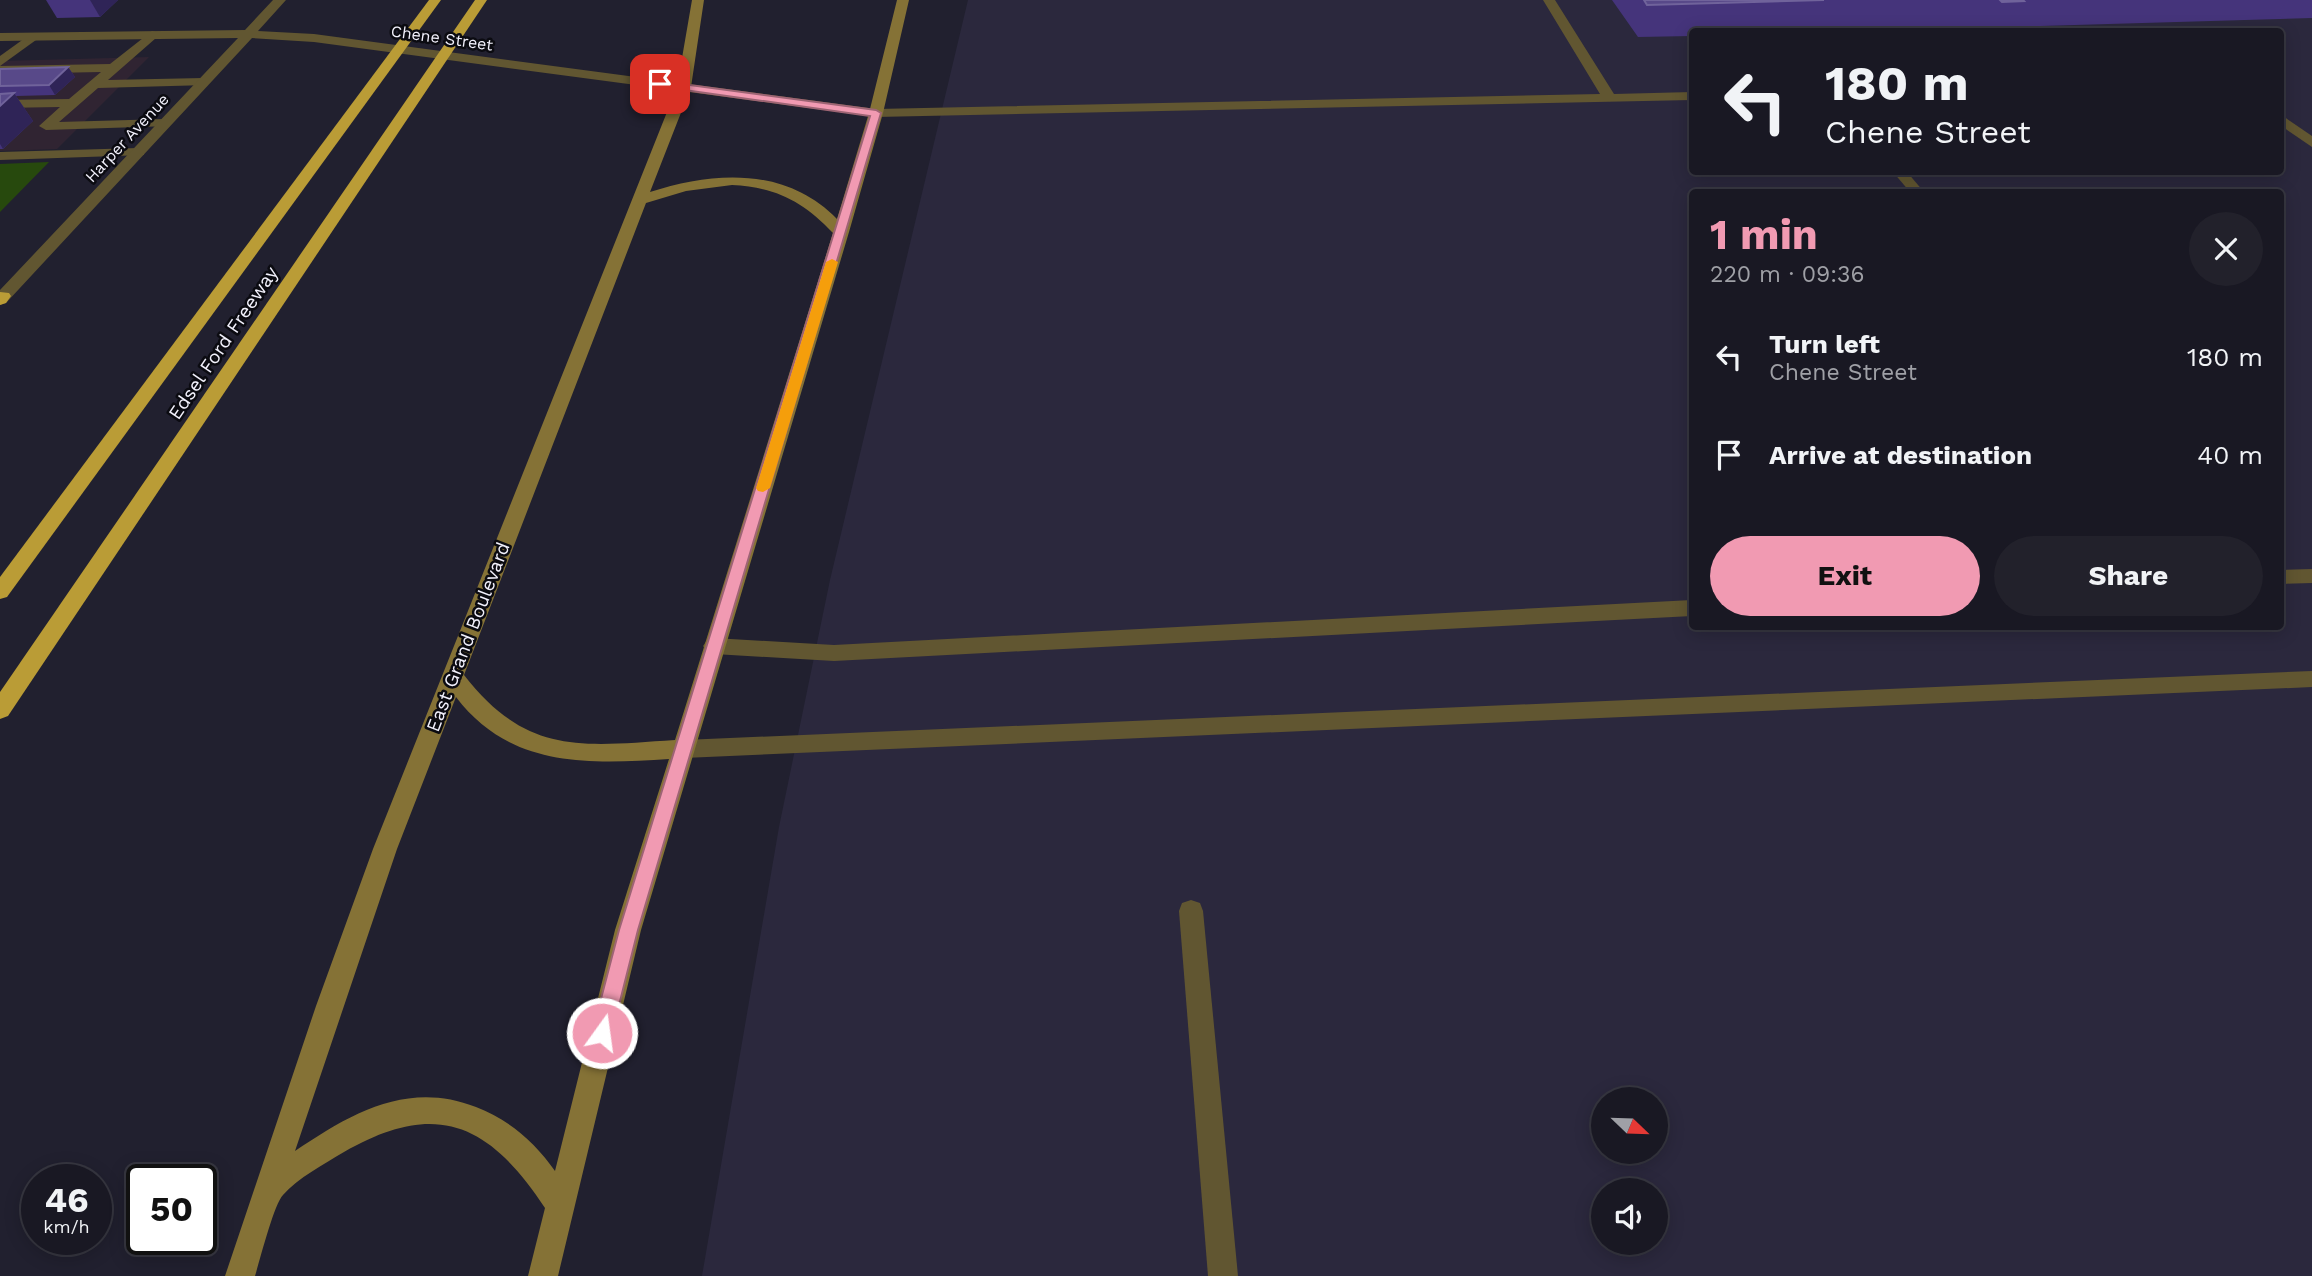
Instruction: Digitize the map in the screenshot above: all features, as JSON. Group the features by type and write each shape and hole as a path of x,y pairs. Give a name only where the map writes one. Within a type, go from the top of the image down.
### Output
{"highway":[{"name":"Edsel Ford Freeway","path":"0,592 435,0"},
{"name":"Edsel Ford Freeway","path":"0,709 481,0"}],"main road":[{"name":"East Grand Boulevard","path":"240,1276 375,875 684,87 698,0"},
{"path":"543,1276 628,930 841,232 876,113 903,0"},
{"path":"641,200 697,184 740,180 761,183 800,197 817,208 841,232"},
{"path":"452,676 483,715 512,735 548,748 591,752 684,750"},
{"path":"268,1188 332,1142 374,1120 413,1108 449,1110 485,1123 520,1149 560,1204"}],"street":[{"name":"Harper Avenue","path":"1,299 280,0"},
{"path":"1549,0 1609,97"},
{"name":"Chene Street","path":"0,37 248,34 314,38 876,113 1689,96"},
{"path":"152,35 47,127 165,123"},
{"path":"1,69 33,37"},
{"path":"1,69 114,68"},
{"path":"33,78 44,69"},
{"path":"96,84 203,82"},
{"path":"3,101 74,103"},
{"path":"2284,121 2312,143"},
{"path":"0,156 139,152"},
{"path":"1903,175 1914,189"},
{"path":"2284,577 2312,576"},
{"path":"714,646 834,653 1689,608"},
{"path":"684,750 2312,679"},
{"path":"1191,911 1223,1276"}],"shaded area":[{"path":"968,0 2312,0 2312,1276 702,1276 779,827 830,580"},
{"path":"149,57 57,149 0,151 0,61"}],"green space":[{"path":"49,162 0,212 0,164"}],"building":[{"path":"1644,0 1824,0 1647,5"},
{"path":"2000,0 2023,0 2024,1 2002,2"},
{"path":"68,67 49,85 0,86 0,69"},
{"path":"14,93 0,106 0,94"}],"slow traffic":[{"path":"763,488 832,262"}],"route":[{"path":"602,1033 628,930 876,113 660,84"}]}
